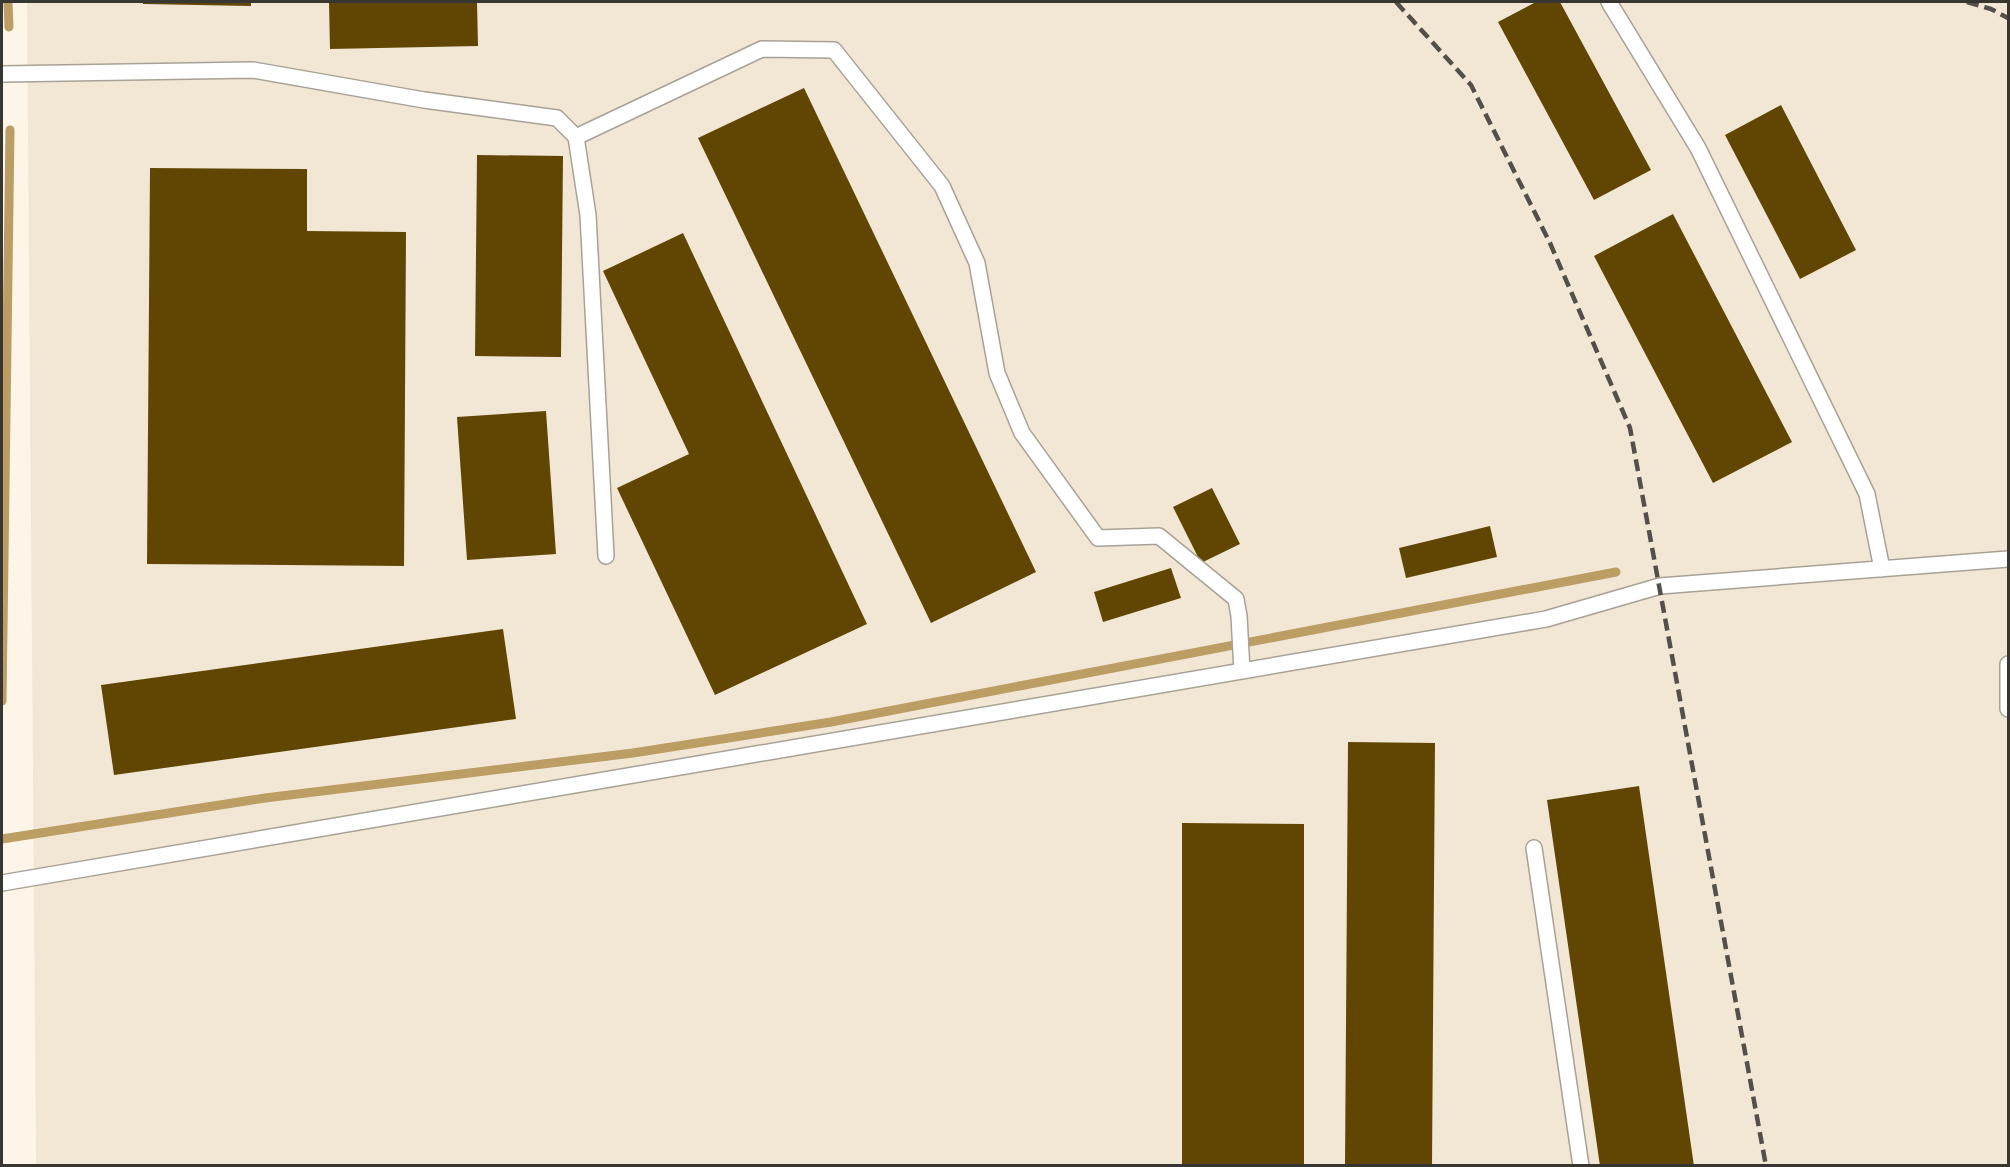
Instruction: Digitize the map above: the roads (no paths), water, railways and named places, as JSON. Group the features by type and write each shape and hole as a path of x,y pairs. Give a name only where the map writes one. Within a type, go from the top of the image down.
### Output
{"lane":[{"path":"1609,2 1698,148 1852,462 1867,494 1882,569"},
{"path":"576,137 762,49 834,50 942,186 977,263 997,373 1029,443 1098,538 1159,536 1236,599 1241,663"},
{"path":"2,74 253,70 424,100 557,118 576,137 588,215 606,556"},
{"path":"2,883 1241,663 1546,619 1660,586 2008,559"},
{"path":"2008,664 2008,709"},
{"path":"1534,848 1581,1166"}],"waterway":[{"path":"8,2 9,27"},
{"path":"2,701 10,130"},
{"path":"2,839 265,798 633,753 831,722 1616,572"}],"railway":[{"path":"1396,2 1471,85 1550,243 1630,428 1766,1166"},
{"path":"1967,2 1991,9 2008,18"}]}
